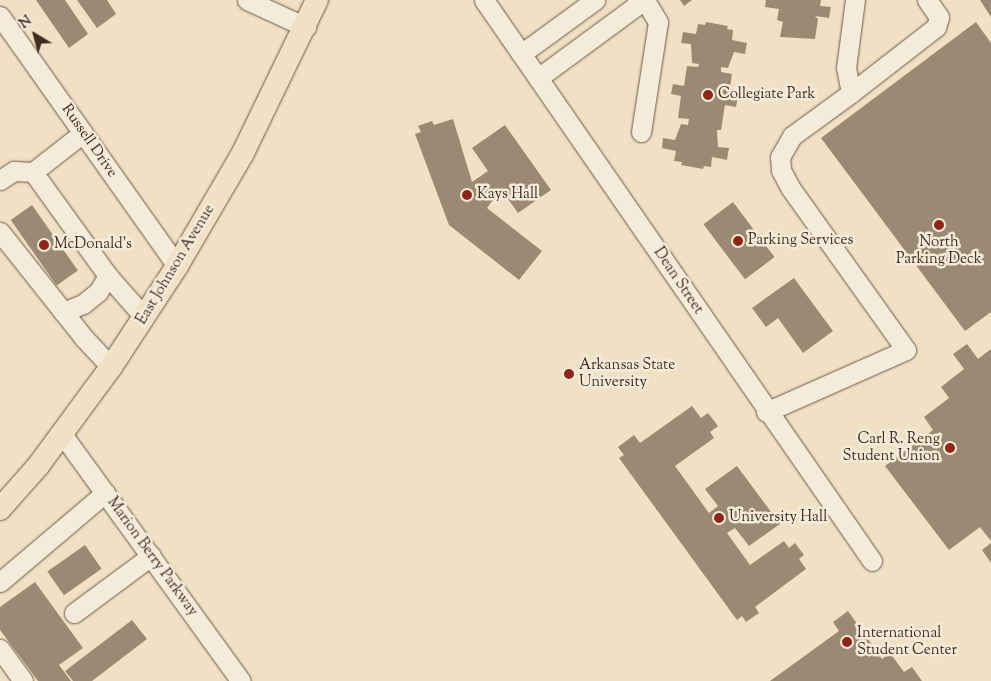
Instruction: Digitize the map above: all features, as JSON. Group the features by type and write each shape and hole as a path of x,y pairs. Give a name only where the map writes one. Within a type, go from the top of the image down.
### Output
{"main road":[{"name":"East Johnson Avenue","path":"0,509 62,434 111,367 177,266 243,153 306,27 317,0"}],"street":[{"path":"247,0 306,27"},
{"name":"Dean Street","path":"484,0 766,412 872,562"},
{"path":"521,54 595,0"},
{"path":"538,78 636,6 637,0"},
{"path":"641,132 658,22 645,0"},
{"path":"851,93 846,61 855,0"},
{"path":"766,412 906,350 791,189 781,170 780,157 792,136 851,93 936,26 938,17 927,0"},
{"name":"Russell Drive","path":"0,16 177,266"},
{"path":"0,180 14,171 33,172 83,133"},
{"path":"33,172 108,276 144,318"},
{"path":"0,232 63,312 111,367"},
{"path":"63,312 83,304 98,292 108,276"},
{"name":"Marion Berry Parkway","path":"62,434 241,681"},
{"path":"0,582 105,493"},
{"path":"74,613 151,556"},
{"path":"0,649 23,681"}],"building":[{"path":"36,0 65,0 88,34 69,48"},
{"path":"77,0 107,0 116,14 97,28"},
{"path":"680,0 692,0 684,6"},
{"path":"766,0 821,0 820,6 831,7 829,18 815,16 818,19 815,39 780,37 783,22 777,20 779,9 765,7"},
{"path":"980,0 991,0 991,17"},
{"name":"Collegiate Park","path":"706,22 728,26 727,29 733,30 732,40 747,43 745,54 734,52 728,68 721,67 721,72 732,74 729,93 738,95 736,107 725,105 721,130 717,130 718,147 729,148 727,160 712,157 711,167 704,166 703,169 681,165 682,162 674,161 676,151 662,148 663,138 675,140 681,124 688,125 689,119 678,118 681,96 671,94 673,84 684,86 687,66 698,67 699,64 692,63 691,44 681,43 683,32 696,34 698,24 705,25"},
{"name":"North Parking Deck","path":"976,22 991,43 991,312 965,331 821,138"},
{"name":"Kays Hall","path":"453,119 472,182 488,171 472,148 505,125 551,190 518,213 501,189 487,208 542,251 519,280 449,225 415,134 421,132 418,126 432,121 434,125"},
{"name":"Parking Services","path":"733,202 775,257 745,279 703,224"},
{"name":"McDonald's","path":"32,205 78,271 57,285 11,220"},
{"path":"794,278 833,331 803,353 778,318 766,327 752,308"},
{"name":"Carl R. Reng Student Union","path":"967,344 978,359 991,349 991,541 980,527 949,550 885,466 933,430 924,417 949,398 941,387 964,369 953,354"},
{"name":"University Hall","path":"692,406 701,418 708,413 718,426 710,432 714,438 675,466 709,513 718,506 705,489 737,466 780,524 749,546 735,528 727,533 750,565 784,541 789,548 795,543 804,555 799,559 806,569 755,607 759,613 746,622 742,616 737,620 619,458 624,455 618,447 634,435 640,443"},
{"path":"991,543 991,563 982,550"},
{"path":"85,545 102,569 64,595 47,571"},
{"path":"35,582 83,648 59,665 71,681 38,681 0,630 0,607"},
{"name":"International Student Center","path":"848,611 882,659 890,653 904,672 912,667 922,681 770,681 839,631 833,622"},
{"path":"132,620 147,639 92,681 73,681 65,671"}],"place":[{"name":"Collegiate Park","path":"708,95"},
{"name":"Kays Hall","path":"467,195"},
{"name":"North Parking Deck","path":"939,225"},
{"name":"Parking Services","path":"738,241"},
{"name":"McDonald's","path":"44,245"},
{"name":"Arkansas State University","path":"569,374"},
{"name":"Carl R. Reng Student Union","path":"950,448"},
{"name":"University Hall","path":"719,518"},
{"name":"International Student Center","path":"847,642"}]}
